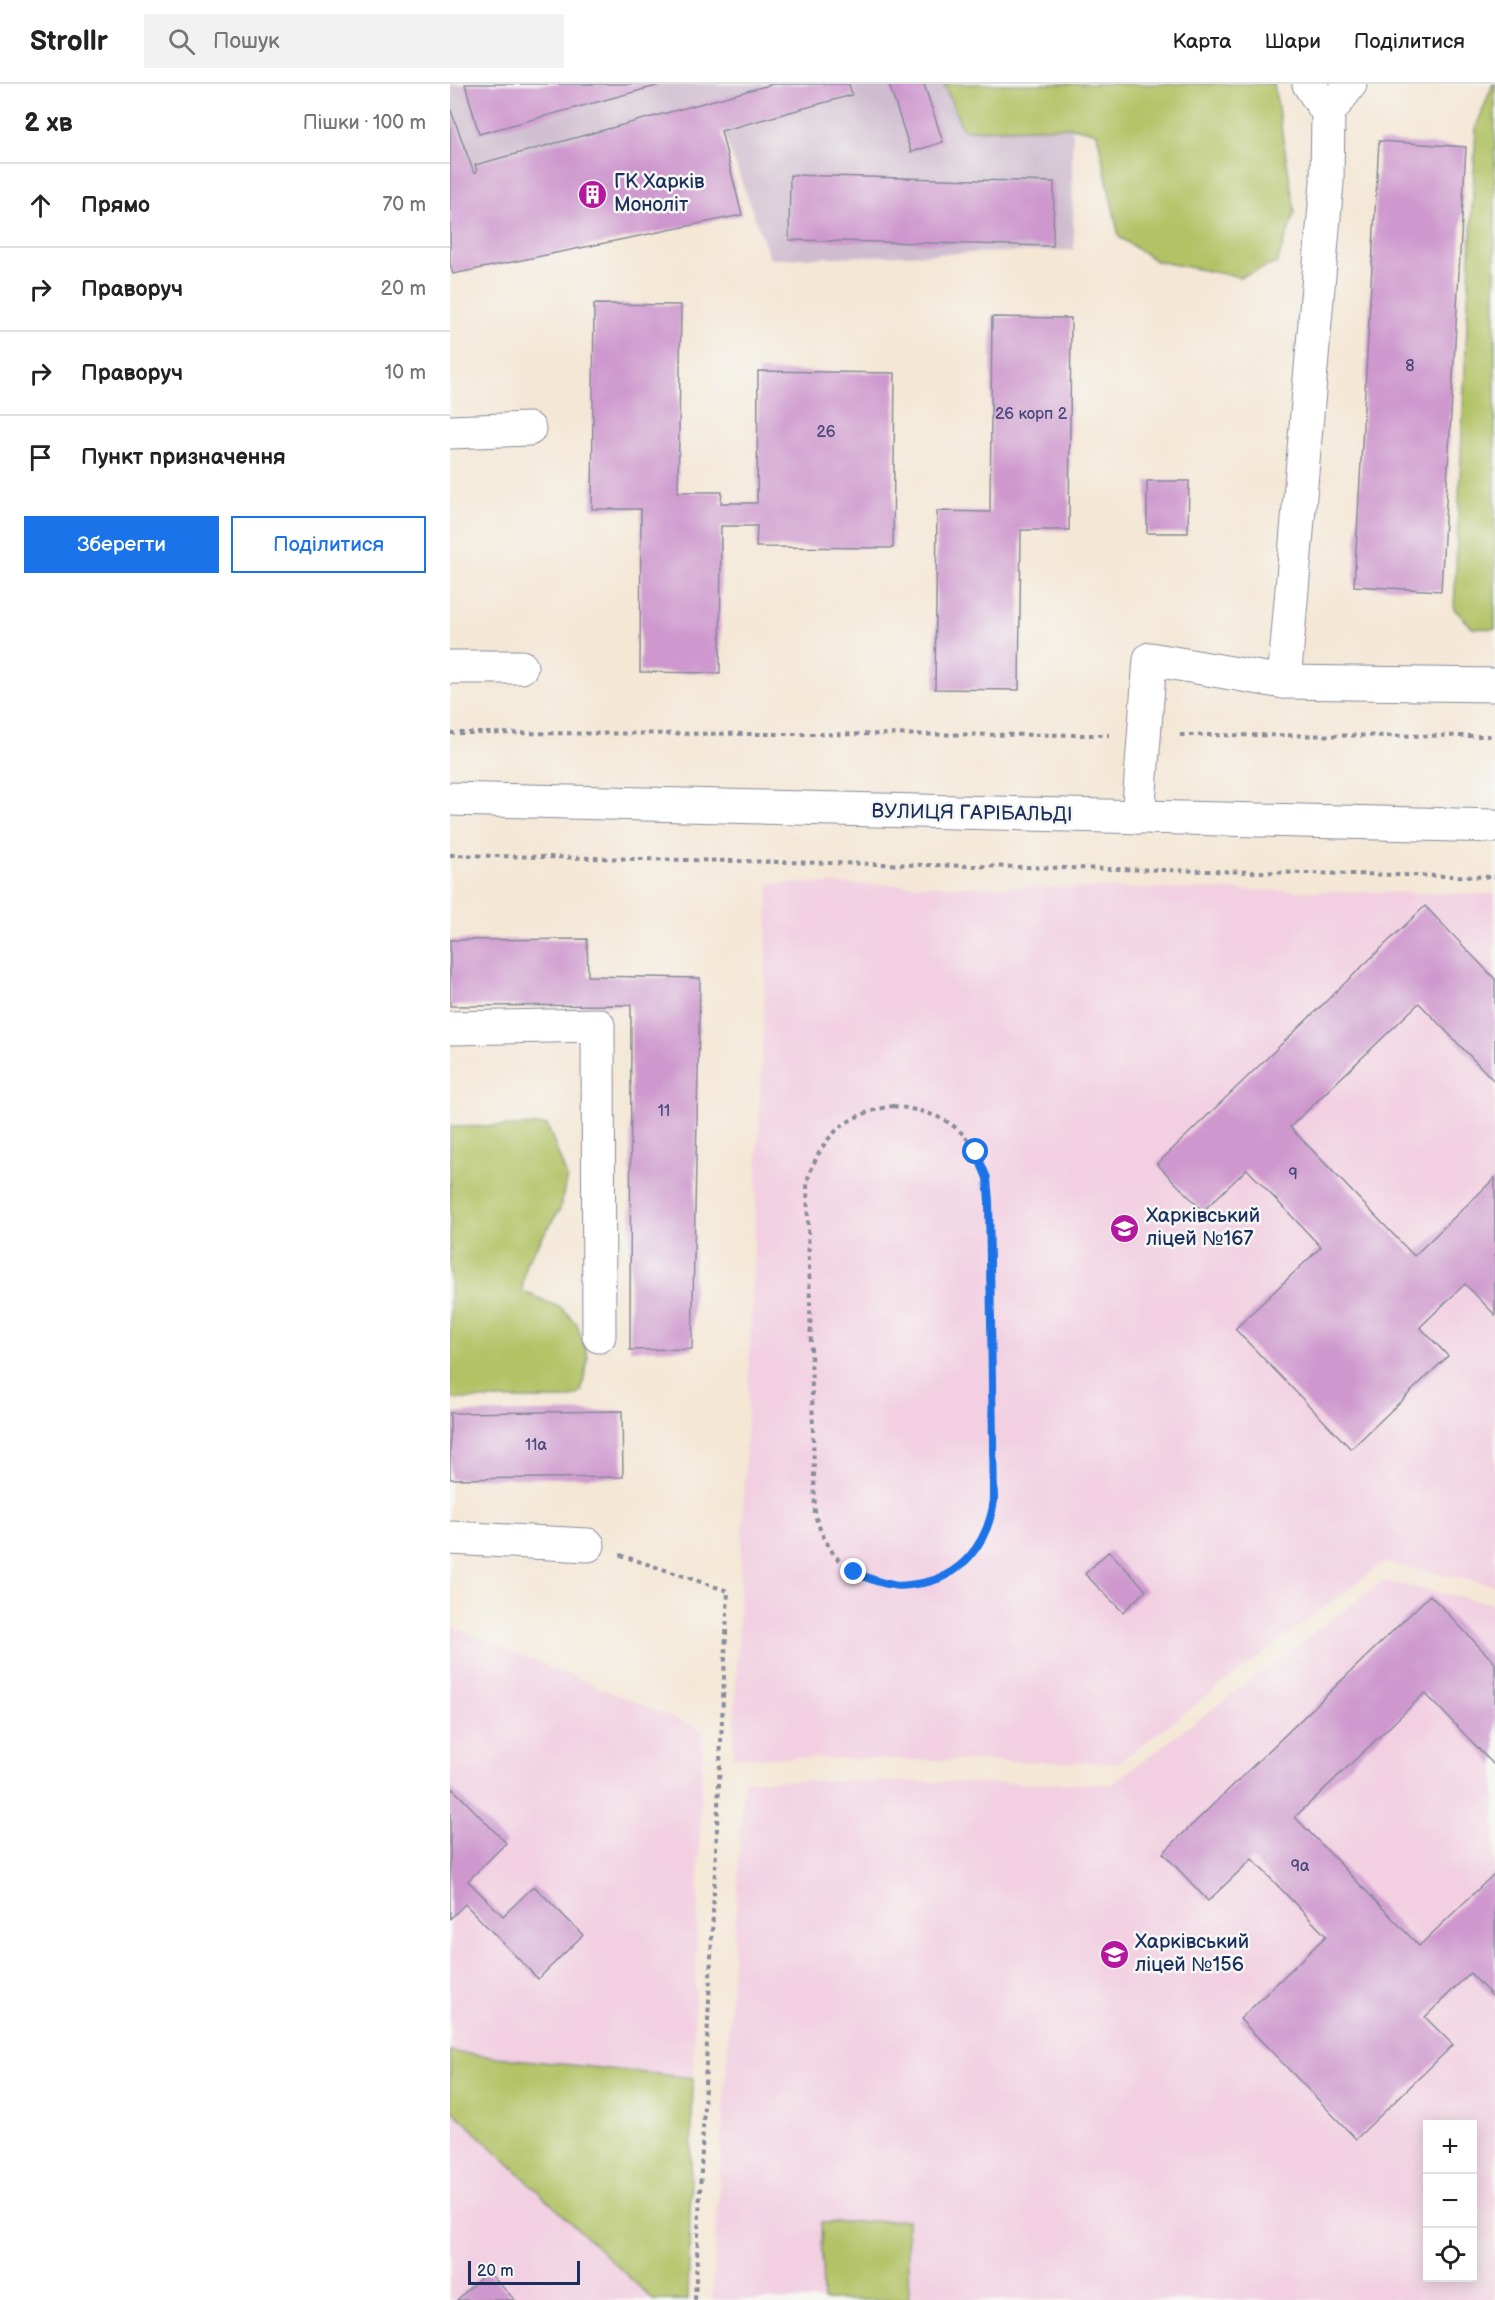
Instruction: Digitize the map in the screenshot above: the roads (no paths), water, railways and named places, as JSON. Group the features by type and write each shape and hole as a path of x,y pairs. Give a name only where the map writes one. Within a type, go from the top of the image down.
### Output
{"street":[{"path":"1284,682 1326,194 1328,113 1309,84"},
{"path":"1328,113 1350,84"},
{"path":"450,432 529,429"},
{"path":"1138,817 1150,659 1284,682 1495,686"},
{"path":"450,667 521,667"},
{"name":"ВУЛИЦЯ ГАРІБАЛЬДІ","path":"450,800 1495,826"},
{"path":"450,1028 598,1025 599,1336"},
{"path":"450,1538 588,1545"}],"place":[{"name":"ГК Харків Моноліт","path":"593,194"},
{"name":"Харківський ліцей №167","path":"1125,1228"},
{"name":"Харківський ліцей №156","path":"1114,1954"}]}
